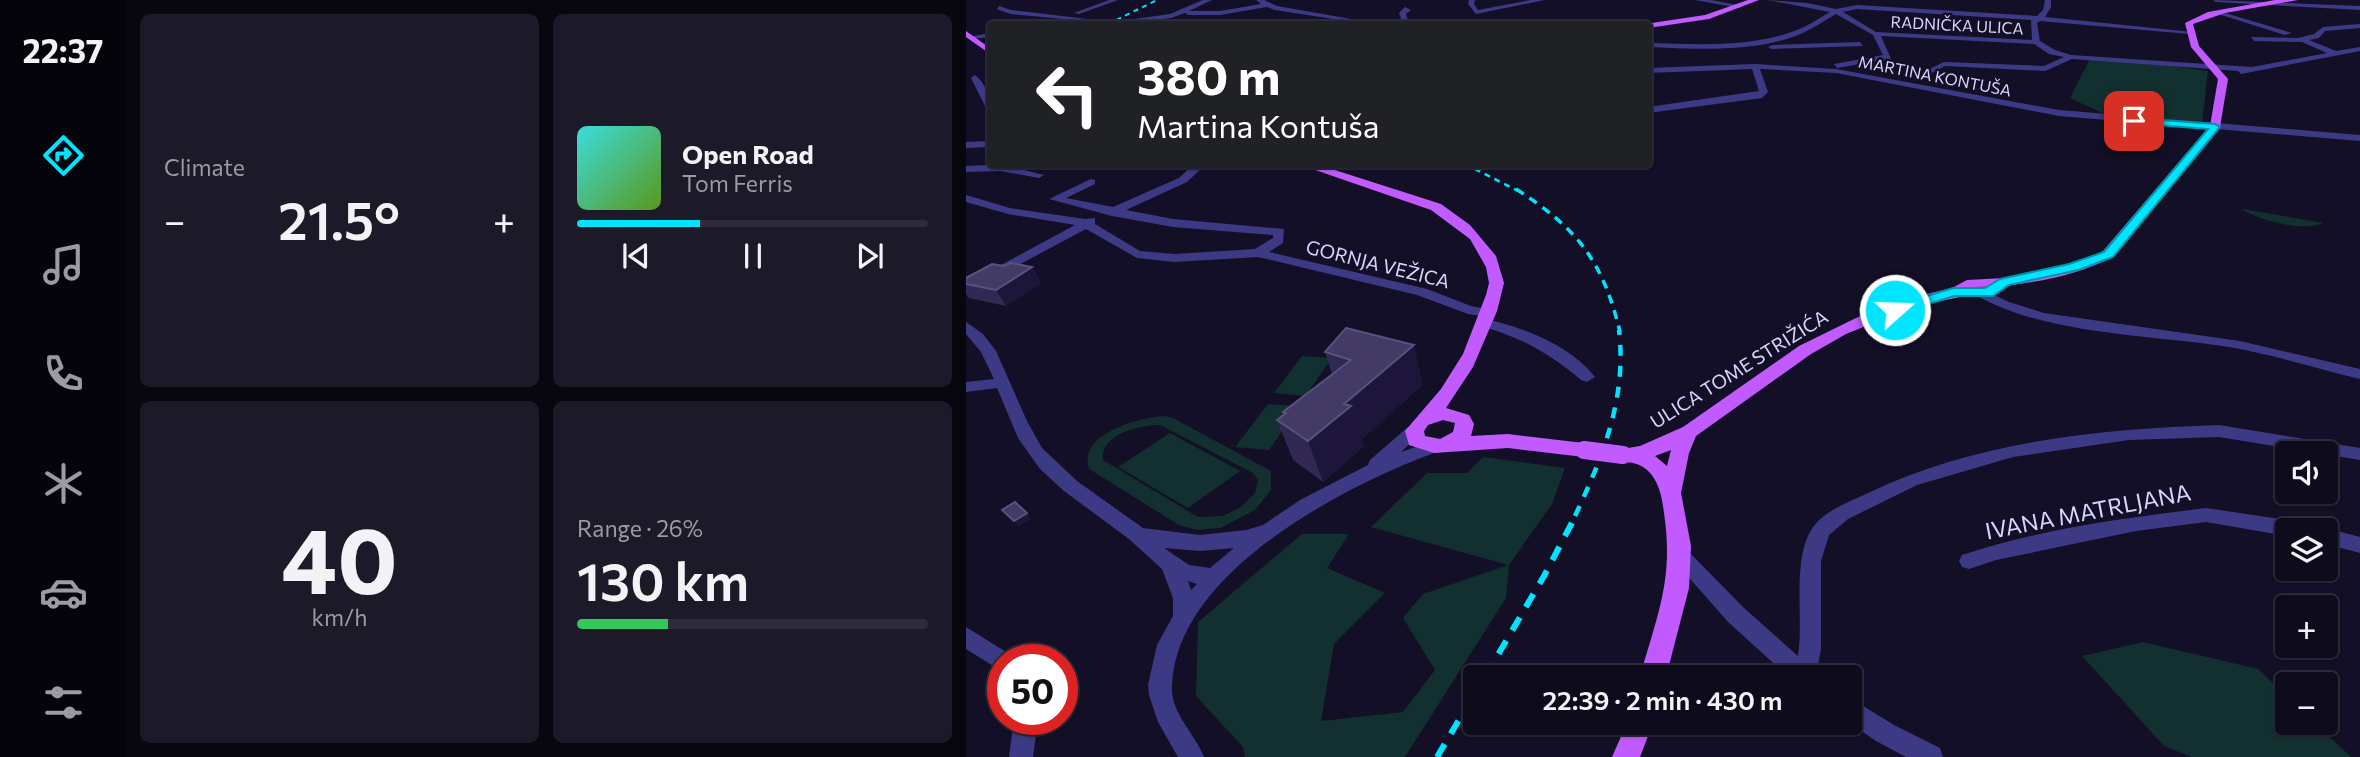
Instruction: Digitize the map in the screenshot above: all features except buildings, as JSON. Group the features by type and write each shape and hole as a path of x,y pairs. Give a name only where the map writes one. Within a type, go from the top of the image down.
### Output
{"main road":[{"path":"1652,25 1706,17 1755,0"},
{"path":"2216,121 2223,79 2216,68 2194,47 2189,32 2192,21 2264,3 2294,0"},
{"path":"968,36 987,49"},
{"name":"ULICA TOME STRIŽIĆA","path":"1630,455 1688,432 1821,341 1920,301 1983,290 2062,270 2108,254 2216,121"},
{"path":"1315,168 1436,207 1462,224 1477,240 1494,273 1495,289 1486,318 1461,376 1455,398 1462,435 1441,445"},
{"path":"1461,376 1414,431 1416,440 1441,445 1508,441 1630,455 1650,462 1659,470 1672,491"},
{"path":"1428,417 1443,413 1508,441"},
{"path":"1656,665 1676,596 1680,556 1672,491 1679,453 1688,432"},
{"path":"1626,757 1635,735"}],"street":[{"path":"1081,21 1078,8 1088,0"},
{"path":"1077,13 1115,0"},
{"path":"1133,21 1158,19 1180,13 1209,0"},
{"path":"1472,0 1471,4 1476,12 1542,0"},
{"path":"1698,0 1739,6"},
{"name":"RADNIČKA ULICA","path":"1770,0 1836,11 1855,20 1868,33 2035,39"},
{"path":"1857,7 1867,0"},
{"path":"2048,0 2049,5 2040,19 2033,22 2035,39 2052,52 2071,57 2249,69"},
{"path":"2216,0 2360,8"},
{"path":"1180,13 1220,13 1262,3 1280,9 1358,21"},
{"path":"1302,12 1308,4"},
{"path":"1742,46 1791,36 1836,11 1857,7 2189,32"},
{"path":"999,8 1074,21"},
{"path":"1259,15 1280,9"},
{"path":"1405,9 1408,10 1402,13 1405,21"},
{"path":"2220,13 2290,34"},
{"path":"2303,40 2301,39 2316,36 2323,29 2360,26"},
{"name":"RADNIČKA ULICA","path":"1820,69 1888,57 1876,34"},
{"path":"968,36 987,35"},
{"path":"2254,38 2303,40 2335,54"},
{"path":"1652,46 1790,47 1860,44"},
{"path":"2223,79 2229,74 2249,69 2335,54 2358,53"},
{"path":"1926,74 1944,64 2045,69 2071,57"},
{"path":"2176,63 2199,62 2205,58"},
{"path":"1652,109 1759,96 1764,92 1755,66"},
{"name":"MARTINA KONTUŠA","path":"1652,71 1755,66 1820,69 2059,113 2216,121 2245,127 2360,138"},
{"path":"970,78 987,102"},
{"path":"966,145 987,144"},
{"path":"966,169 987,167"},
{"path":"1010,168 1039,175"},
{"path":"966,289 1086,223 1183,180 1196,168"},
{"path":"1091,181 1055,199 1115,211"},
{"path":"966,198 1008,211 1086,223"},
{"name":"GORNJA VEŽICA","path":"1115,211 1173,223 1280,232 1279,240 1258,253"},
{"name":"GORNJA VEŽICA","path":"1086,223 1137,254 1174,258 1258,253 1422,292 1545,346 1587,377"},
{"path":"1983,290 2042,317 2240,345 2360,374"},
{"path":"966,326 975,333 1035,452 1074,490 1136,535 1171,565 1185,572 1216,573"},
{"path":"966,387 1001,382"},
{"path":"1359,478 1414,431"},
{"path":"1807,665 1810,649 1811,561 1821,531 1841,514 1911,480 2013,451 2129,434 2220,431 2360,454"},
{"path":"1192,757 1173,727 1160,686 1164,653 1183,614 1216,573 1281,524 1359,478 1414,453 1441,445"},
{"name":"IVANA MATRLJANA","path":"1969,561 1996,551 2136,524 2206,515 2275,526"},
{"path":"1136,535 1194,545 1220,543 1256,534 1281,524"},
{"path":"2338,539 2360,545"},
{"path":"1194,545 1208,554 1216,573"},
{"path":"1680,556 1735,615 1791,665"},
{"path":"1171,565 1182,591 1183,614"},
{"path":"966,638 987,652"},
{"path":"1862,717 1885,733 1931,757"},
{"path":"1020,757 1023,735"}],"green space":[{"path":"2090,59 2136,61 2208,71 2202,123 2102,113 2070,98"},
{"path":"2241,209 2324,223 2293,226 2259,218"},
{"path":"1302,356 1332,358 1305,396 1274,393"},
{"path":"1268,404 1300,406 1269,450 1235,447"},
{"path":"1164,416 1173,418 1271,471 1271,490 1255,510 1220,528 1197,530 1179,525 1089,469 1088,456 1101,437 1126,424","holes":["1160,425 1253,473 1258,480 1255,493 1241,507 1223,516 1198,517 1103,460 1104,451 1108,444 1122,433"]},
{"path":"1170,433 1240,471 1188,508 1118,467"},
{"path":"1483,457 1565,468 1552,504 1509,565 1506,598 1405,757 1245,757 1243,747 1196,696 1198,622 1302,534 1349,534 1327,568 1385,593 1334,644 1321,721 1403,712 1435,670 1403,618 1423,594 1508,565 1371,527 1427,473 1467,473"},
{"path":"2143,642 2258,669 2275,685 2275,735 2328,735 2351,757 2192,757 2164,746 2082,656"}],"railway":[{"path":"1114,21 1157,0"},
{"path":"1473,168 1518,191"},
{"path":"1516,189 1556,218 1584,248 1605,285 1620,332"},
{"path":"1575,516 1603,449 1616,403 1621,355 1619,330"},
{"path":"1492,665 1576,515"},
{"path":"1437,757 1463,713"}],"route":[{"path":"1895,310 1930,297 1958,291 1988,293 2005,282 2092,262 2108,254 2215,127 2134,121"}]}
